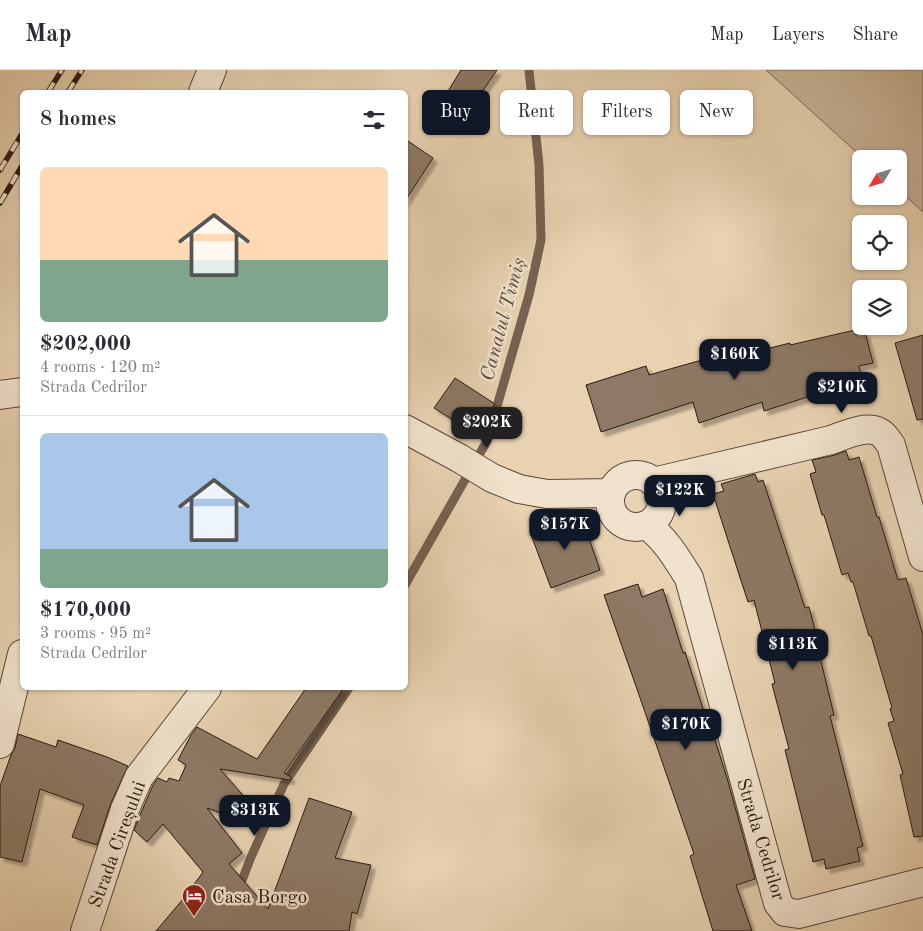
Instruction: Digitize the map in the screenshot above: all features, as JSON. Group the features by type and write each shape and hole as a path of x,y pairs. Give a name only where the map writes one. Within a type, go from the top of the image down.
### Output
{"street":[{"path":"204,90 212,70"},
{"path":"0,395 20,392"},
{"path":"653,482 831,440 854,432 868,429 878,431 885,436 891,445 923,557"},
{"path":"408,431 492,478 519,489 547,494 611,493"},
{"path":"638,475 653,482 659,489 662,497 662,506 654,521 647,526 638,528 629,527 621,523 611,510 611,493 615,485 629,476 638,475"},
{"name":"Strada Cedrilor","path":"647,526 668,545 689,578 778,903 785,912 799,914 923,882"},
{"path":"0,744 20,662"},
{"name":"Strada Cireșului","path":"85,931 125,809 139,777 205,690"}],"shaded area":[{"path":"766,70 923,70 923,212 908,198 908,150 854,150"}],"building":[{"path":"461,70 497,70 483,90 449,90"},
{"path":"408,141 433,158 408,196"},
{"path":"852,331 852,335 866,335 873,363 859,366 864,387 828,397 826,391 764,411 762,402 699,423 693,402 601,432 586,385 646,366 649,375 723,354 725,359 790,343 790,345"},
{"path":"923,335 923,419 917,420 895,343"},
{"path":"455,378 495,404 474,433 434,408"},
{"path":"846,451 849,460 859,457 898,580 906,578 923,635 923,836 914,837 900,775 903,774 888,723 894,721 890,709 892,708 871,636 869,636 853,582 851,582 848,573 842,575 810,474 816,472 812,460"},
{"path":"755,474 758,482 763,480 805,608 809,607 834,715 830,716 863,846 857,848 860,861 826,869 824,859 813,862 785,750 789,749 772,684 775,683 754,600 748,602 713,494 724,491 721,484"},
{"path":"580,513 600,570 551,588 530,532"},
{"path":"638,584 642,597 663,589 683,653 685,652 705,715 707,715 755,879 736,885 752,931 713,931 690,856 694,854 604,595"},
{"path":"305,690 343,690 284,773 291,777 290,780 220,769 254,808 240,820 207,808 242,853 229,864 268,909 309,798 352,812 335,858 371,865 357,914 352,912 349,931 156,931 203,872 163,824 147,842 134,830 153,785 158,778 167,782 169,778 179,781 186,765 178,760 197,727 257,759"},
{"path":"18,734 56,747 58,740 128,766 111,803 97,845 72,837 84,805 40,789 22,862 0,857 0,786 15,748"}],"waterway":[{"name":"Canalul Timiș","path":"408,580 487,441 529,295 541,240 539,165 529,70"},
{"name":"Canalul Timiș","path":"238,891 284,784 348,690"}],"railway":[{"path":"49,90 62,70"},
{"path":"69,90 82,70"},
{"path":"0,170 20,137"},
{"path":"0,203 20,169"}],"place":[{"name":"Casa Borgo","path":"194,917"}]}
